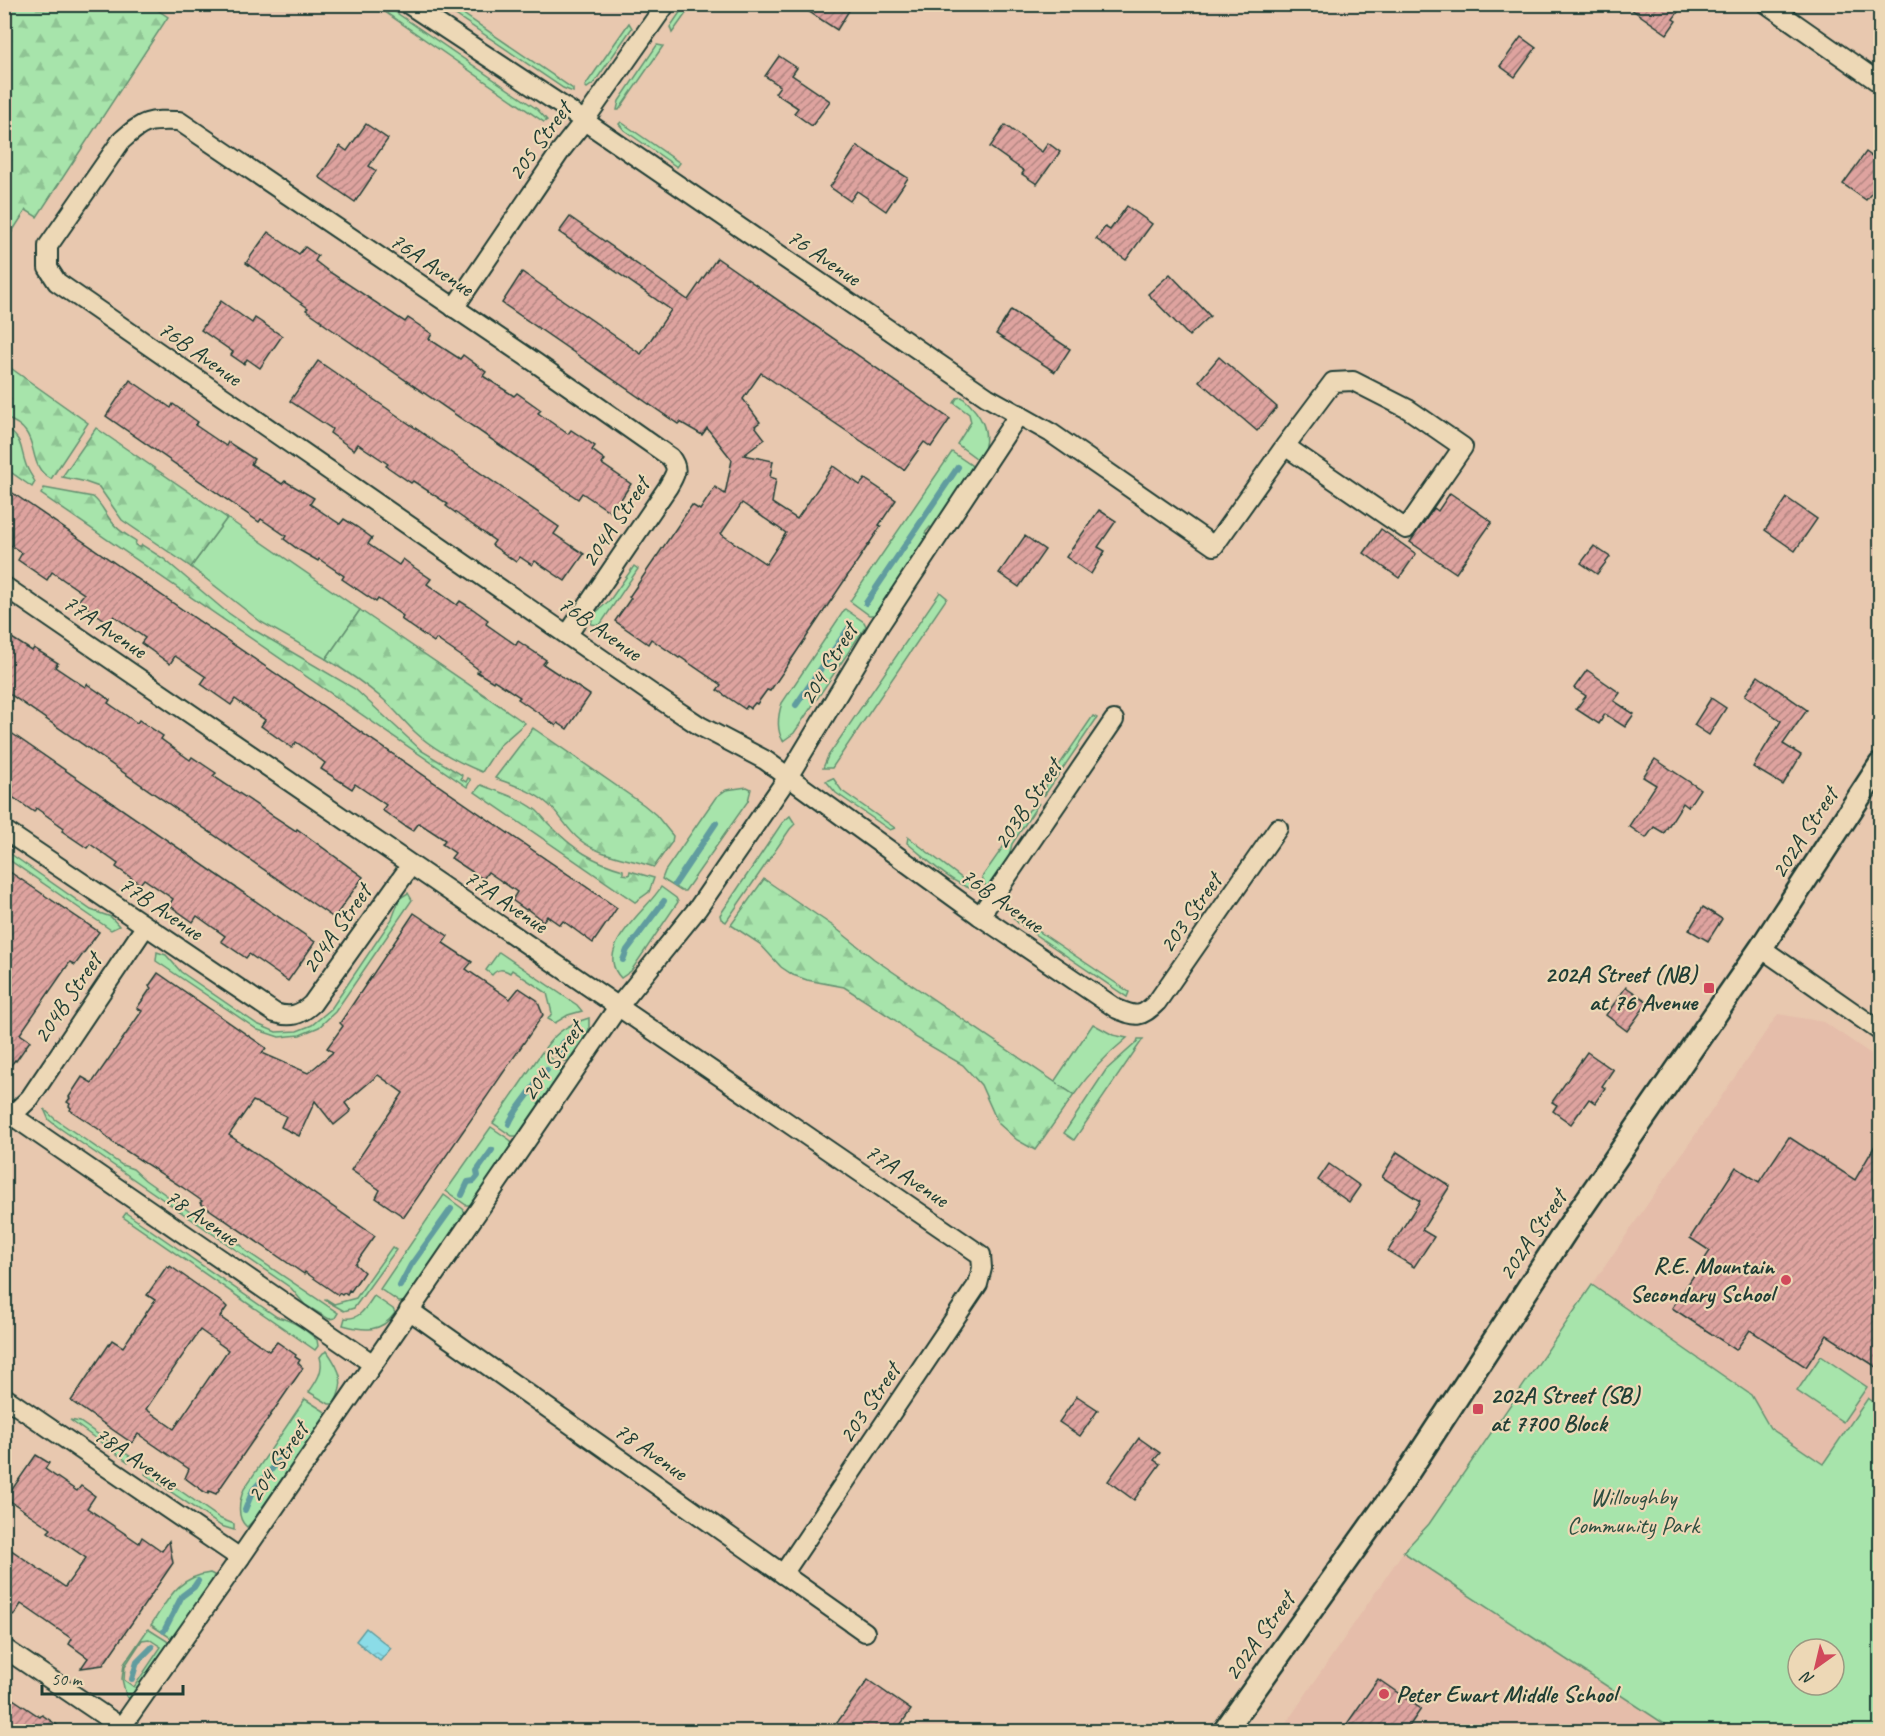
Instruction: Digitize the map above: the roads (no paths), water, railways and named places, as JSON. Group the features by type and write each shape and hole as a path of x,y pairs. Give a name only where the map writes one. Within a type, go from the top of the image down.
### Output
{"main road":[{"name":"202A Street","path":"1224,1731 1395,1492 1565,1232 1761,948 1881,765"}],"street":[{"name":"76 Avenue","path":"408,4 584,121 987,397 1051,434 1214,546 1285,446"},
{"name":"205 Street","path":"453,308 562,149 666,4"},
{"path":"1767,4 1881,83"},
{"name":"76A Avenue","path":"48,268 48,246 120,141 137,127 153,120 179,121 651,442 670,457 676,465"},
{"name":"76B Avenue","path":"48,268 57,282 73,294 700,726 757,755 980,916 1117,1009 1134,1016"},
{"path":"1353,381 1408,409 1463,447 1407,529 1285,446 1333,382 1353,381"},
{"name":"204 Street","path":"119,1729 240,1558 618,1007 698,908 788,777 879,626 1019,414"},
{"name":"204A Street","path":"568,634 668,487 676,473 676,465"},
{"name":"77A Avenue","path":"4,586 981,1255"},
{"name":"203B Street","path":"980,916 1114,720"},
{"name":"203 Street","path":"1134,1016 1147,1012 1157,1002 1278,828"},
{"name":"77B Avenue","path":"4,830 275,1013 295,1016"},
{"name":"204A Street","path":"295,1016 312,1004 411,865"},
{"name":"204B Street","path":"7,1116 30,1098 145,927"},
{"path":"1761,948 1881,1031"},
{"name":"78 Avenue","path":"7,1116 373,1364"},
{"name":"203 Street","path":"783,1574 978,1284 982,1268 981,1255"},
{"name":"78 Avenue","path":"409,1310 865,1632"},
{"name":"78A Avenue","path":"4,1397 240,1558"},
{"path":"4,1648 119,1729"}],"water":[{"path":"366,1628 391,1648 380,1661 356,1641"}],"waterway":[{"path":"866,603 958,467"},
{"path":"796,705 848,629"},
{"path":"675,884 716,823"},
{"path":"623,960 627,950 664,901"},
{"path":"560,1051 563,1043 576,1030"},
{"path":"509,1124 547,1070"},
{"path":"462,1195 468,1182 474,1181 478,1176 477,1171 492,1150"},
{"path":"400,1286 411,1265 451,1209"},
{"path":"245,1510 253,1490 303,1428"},
{"path":"164,1631 182,1596 198,1581"},
{"path":"132,1679 137,1662 152,1647"}],"place":[{"name":"202A Street (NB) at 76 Avenue","path":"1709,988"},
{"name":"R.E. Mountain Secondary School","path":"1786,1280"},
{"name":"202A Street (SB) at 7700 Block","path":"1478,1409"},
{"name":"Peter Ewart Middle School","path":"1384,1694"}],"park label":[{"name":"Willoughby Community Park","path":"1633,1511"}]}
